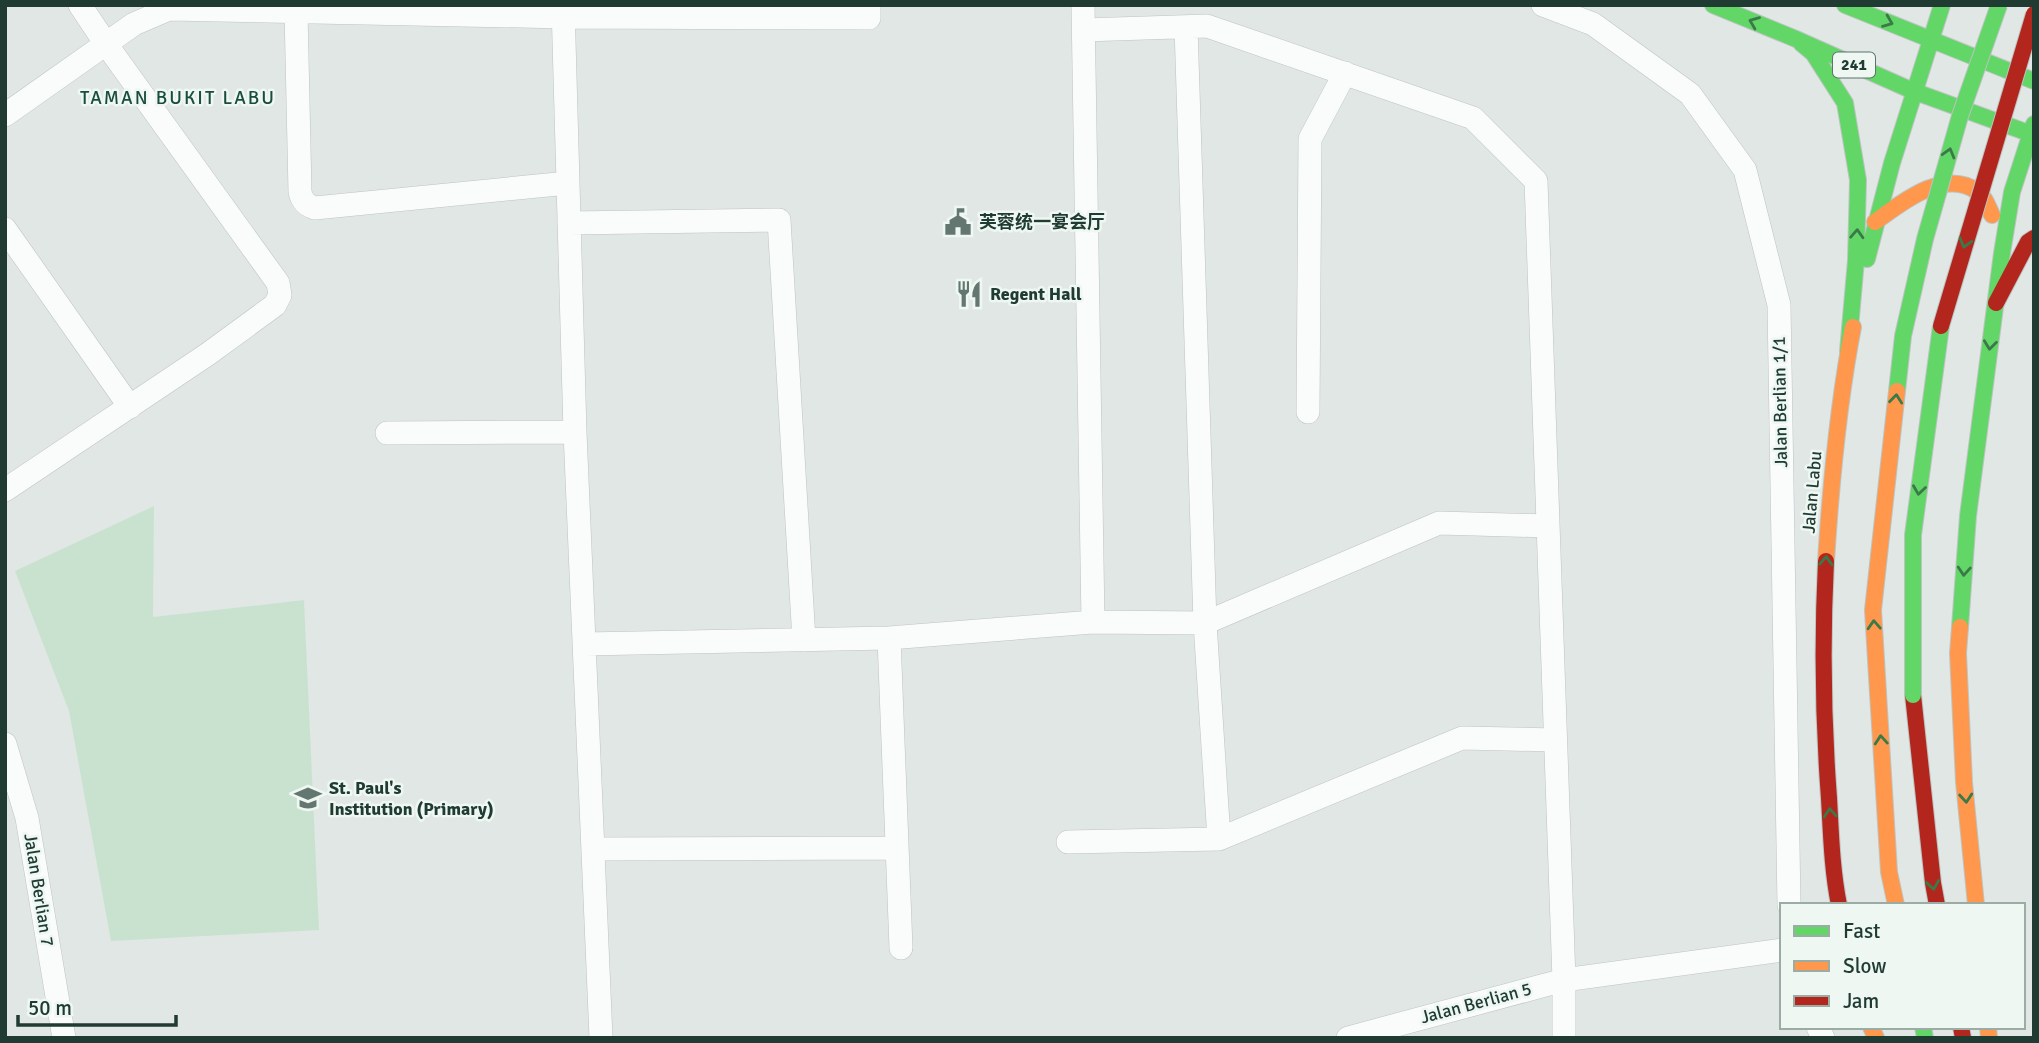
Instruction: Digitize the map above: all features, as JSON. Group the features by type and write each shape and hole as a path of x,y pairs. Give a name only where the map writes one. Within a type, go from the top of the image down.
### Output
{"main road":[{"name":"241","path":"1713,5 1913,90 2033,131"},
{"path":"1845,5 2034,81"},
{"name":"Jalan Labu","path":"1839,903 1834,881 1826,759 1823,618 1829,511 1842,391 1875,222 1913,90 1942,5"},
{"path":"1989,5 2012,25 2025,29 2034,26"},
{"path":"1896,903 1889,872 1873,610 1903,336 1924,239 1960,116 1999,5"},
{"path":"1937,903 1913,695 1913,535 1940,329 2034,14"},
{"path":"1796,39 1813,52 1844,103 1858,180 1858,224 1848,351"},
{"path":"1976,903 1965,782 1958,653 1968,516 2012,192 2033,131"},
{"path":"1875,222 1913,195 1945,185 1963,186 1979,192 1987,203 2002,253"},
{"path":"1996,303 2028,242 2034,238"}],"street":[{"path":"5,490 208,354 275,305 280,295 278,283 79,5"},
{"path":"5,115 134,24 169,9 296,12 563,11 869,18 869,5"},
{"path":"1083,5 1093,622"},
{"name":"Jalan Berlian 1/1","path":"1543,5 1593,24 1690,93 1745,170 1780,305 1789,903"},
{"path":"563,11 575,432 601,1038"},
{"path":"296,12 300,192 307,205 315,208 568,183"},
{"path":"1084,30 1207,26 1473,118 1536,181 1564,1038"},
{"path":"1186,27 1205,623 1219,839"},
{"path":"1308,412 1310,139 1345,74"},
{"path":"569,223 779,220 804,640"},
{"path":"5,229 130,407"},
{"path":"387,433 575,432"},
{"path":"584,644 889,638 1093,622 1205,623 1439,523 1548,526"},
{"path":"889,638 901,948"},
{"path":"1068,842 1219,839 1462,738 1555,740"},
{"name":"Jalan Berlian 7","path":"5,744 27,818 64,1038"},
{"path":"593,849 897,848"},
{"path":"1823,903 1834,881"},
{"name":"Jalan Berlian 5","path":"1348,1038 1564,980 1780,950"}],"green space":[{"path":"154,506 153,617 304,600 319,930 111,941 69,711 15,571"}],"traffic: fast":[{"path":"1713,5 1913,91 2034,135"},
{"path":"1845,5 2034,81"},
{"path":"1867,259 1892,163 1942,5"},
{"path":"1897,391 1903,336 1925,239 1960,116 1999,5"},
{"path":"1801,43 1813,53 1845,103 1858,180 1856,260 1848,351"},
{"path":"1960,627 1968,516 2002,253 2012,192 2034,124"},
{"path":"1913,695 1913,535 1941,326"},
{"path":"1923,1029 1925,1038"}],"traffic: slow":[{"path":"1875,222 1924,190 1952,183 1965,185 1978,192 1992,215"},
{"path":"1826,561 1836,443 1853,327"},
{"path":"1878,693 1873,610 1897,391"},
{"path":"1960,627 1958,653 1964,782 1976,903"},
{"path":"1878,693 1889,872 1896,903"},
{"path":"1872,1029 1876,1038"},
{"path":"1988,1029 1989,1038"}],"traffic: jam":[{"path":"1941,326 2034,14"},
{"path":"1996,303 2028,242 2034,238"},
{"path":"1826,561 1825,739 1832,852 1839,903"},
{"path":"1913,695 1937,903"},
{"path":"1961,1029 1963,1038"}],"place":[{"name":"芙蓉统一宴会厅","path":"958,222"},
{"name":"Regent Hall","path":"969,294"},
{"name":"St. Paul's Institution (Primary)","path":"308,798"}],"district":[{"name":"TAMAN BUKIT LABU","path":"178,98"}]}
